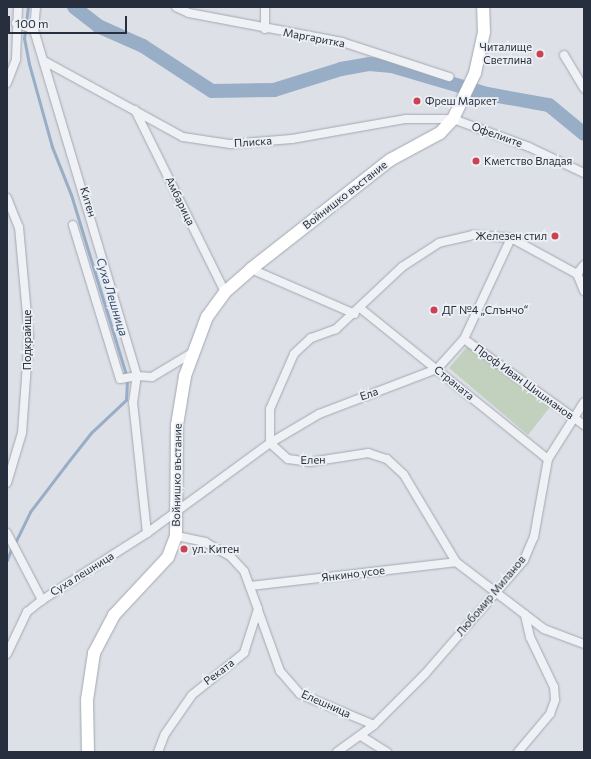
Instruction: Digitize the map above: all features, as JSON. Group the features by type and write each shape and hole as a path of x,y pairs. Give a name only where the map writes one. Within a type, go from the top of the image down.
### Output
{"street":[{"path":"7,83 16,59 19,24 17,7"},
{"path":"19,24 33,29 36,7"},
{"name":"Маргаритка","path":"176,7 265,29 342,42 449,77"},
{"path":"265,7 265,29"},
{"name":"Войнишко въстание","path":"88,752 88,700 94,653 114,616 168,557 176,536 177,425 192,353 207,317 225,292 251,270 390,160 440,133 453,119 462,105 475,73 484,32 485,9"},
{"name":"Китен","path":"33,29 46,62 137,376 133,403 147,533"},
{"path":"564,55 584,88"},
{"name":"Плиска","path":"46,62 183,136 230,144 292,139 406,119 453,119"},
{"name":"Амбарица","path":"135,110 225,292"},
{"name":"Офелиите","path":"453,119 529,147 584,173"},
{"name":"Подкрайще","path":"7,198 19,227 29,336 22,433 7,483"},
{"path":"73,225 120,380 137,376 152,377 192,353"},
{"path":"270,443 270,410 294,354 311,338 336,329 357,311 402,267 439,243 473,235 512,238 577,274 584,291"},
{"name":"Ела","path":"177,510 270,443 319,414 437,369 464,339 512,238"},
{"path":"577,274 584,265"},
{"name":"Страната","path":"251,270 357,311 437,369 548,458"},
{"name":"Проф Иван Шишманов","path":"464,339 573,419 584,425"},
{"name":"Любомир Миланов","path":"337,752 374,726 425,674 524,560 534,537 548,458 584,402"},
{"name":"Елен","path":"270,443 288,459 310,462 368,453 387,458 404,475 456,562 544,629 584,644"},
{"name":"Суха лешница","path":"7,654 27,612 42,600 147,533 177,510"},
{"path":"7,533 18,550 42,600"},
{"path":"176,536 205,542 230,556 244,571 258,609"},
{"name":"Янкино усое","path":"250,586 456,562"},
{"name":"Елешница","path":"258,609 280,671 300,694 374,726"},
{"name":"Реката","path":"158,752 165,734 192,695 244,653 258,609"},
{"path":"518,752 550,714 555,700 554,687 530,637 525,616"},
{"path":"361,736 387,752"}],"green space":[{"path":"467,347 550,407 528,435 449,368"}],"waterway":[{"name":"Суха Лешница","path":"15,543 30,512 65,466 91,433 126,400 127,378 71,195 52,147 29,64 24,39 28,7"},
{"path":"74,7 98,26 143,46 212,91 274,90 341,69 369,64 392,66 487,94 549,105 584,134"},
{"name":"Суха Лешница","path":"7,560 12,547"}],"place":[{"name":"Читалище Светлина","path":"540,54"},
{"name":"Фреш Маркет","path":"417,101"},
{"name":"Кметство Владая","path":"476,161"},
{"name":"Железен стил","path":"555,236"},
{"name":"ДГ №4 „Слънчо“","path":"434,310"},
{"name":"ул. Китен","path":"184,549"}]}
